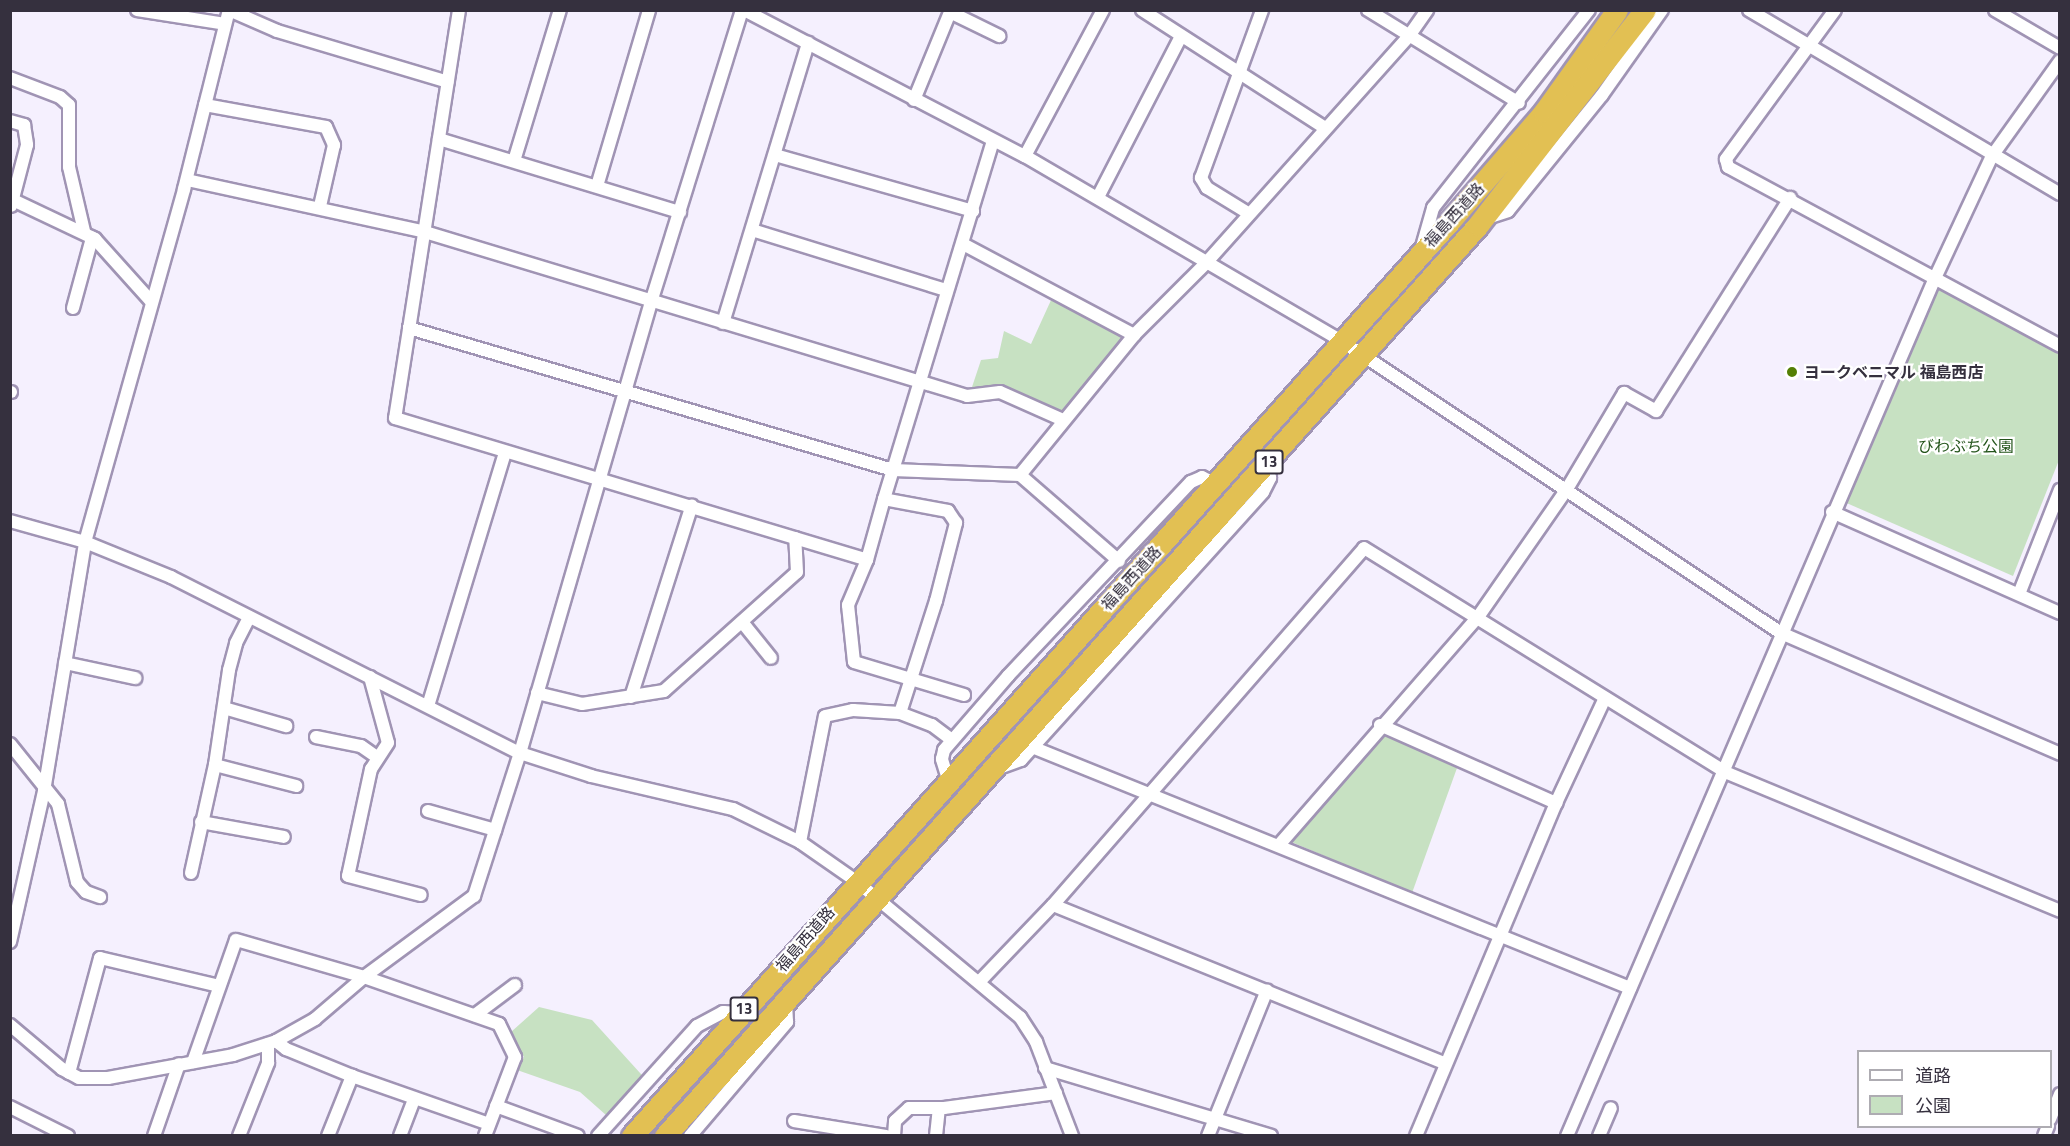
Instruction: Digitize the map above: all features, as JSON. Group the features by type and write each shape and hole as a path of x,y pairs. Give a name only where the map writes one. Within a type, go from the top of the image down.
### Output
{"highway":[{"name":"福島西道路","path":"632,1136 855,881 1216,484 1340,340 1422,252 1544,112 1617,10"},
{"name":"福島西道路","path":"665,1136 878,900 1147,591 1268,463 1482,219 1645,10"}],"street":[{"path":"137,10 225,24"},
{"path":"10,942 44,791 85,543 150,300 187,180 229,10 277,31 448,82"},
{"path":"459,10 395,418 692,505 867,560"},
{"path":"514,161 560,10"},
{"path":"597,186 649,10"},
{"path":"10,1025 69,1073 79,1078 108,1078 193,1062 272,1042 315,1019 364,976 474,896 520,753 652,299 743,10 1025,156 1340,340 1781,633 2060,754"},
{"path":"1025,156 1103,10"},
{"path":"1142,10 1325,128"},
{"path":"1248,213 1207,188 1202,178 1262,10"},
{"path":"1368,10 1519,103"},
{"path":"1020,475 1134,334 1206,263 1248,213 1409,36 1427,10"},
{"path":"1422,252 1433,208 1519,103 1589,10"},
{"path":"1482,219 1508,211 1602,96 1662,10"},
{"path":"1749,10 1992,156 2060,194"},
{"path":"1835,10 1726,159 1728,167 1790,198 2060,346"},
{"path":"1995,10 2060,48"},
{"path":"914,99 950,11 999,36"},
{"path":"1098,197 1181,36"},
{"path":"723,322 808,43"},
{"path":"1568,1136 1725,772 1832,512 1935,278 1992,156 2060,62"},
{"path":"10,78 60,97 69,105 69,167 88,235 73,308"},
{"path":"205,105 326,126 334,145 320,206"},
{"path":"10,121 24,125 27,145 12,204 88,235 150,300"},
{"path":"439,139 680,212"},
{"path":"964,695 854,662 846,615 867,560 946,290 963,244 993,141"},
{"path":"775,155 973,211"},
{"path":"187,180 320,206 425,232 967,396 1000,392 1063,420"},
{"path":"1280,845 1380,725 1478,616 1567,489 1624,393 1656,411 1790,198"},
{"path":"752,230 946,290"},
{"path":"963,244 1134,334"},
{"path":"410,327 894,470 1020,475 1119,561"},
{"path":"428,706 505,452"},
{"path":"988,771 1008,767 1032,747 1263,492 1270,478 1268,463"},
{"path":"948,780 942,759 952,740 1191,482 1202,477 1216,484"},
{"path":"2019,594 2060,490"},
{"path":"884,499 948,512 956,524 936,602 900,713"},
{"path":"631,697 692,505"},
{"path":"1832,512 2060,613"},
{"path":"10,521 85,543 171,576 520,753 601,779 733,809 800,842 855,881 980,981 1020,1017 1056,1093 1072,1136"},
{"path":"537,693 582,704 664,691 797,572 795,538"},
{"path":"980,981 1053,905 1364,548 1478,616 1725,772 2060,911"},
{"path":"191,873 215,765 236,643 249,617"},
{"path":"742,622 771,658"},
{"path":"65,663 135,678"},
{"path":"370,677 388,743 371,769 348,876 421,895"},
{"path":"1416,1136 1444,1063 1556,803 1605,698"},
{"path":"224,708 286,726"},
{"path":"800,842 825,716 853,710 900,713 932,725 952,740"},
{"path":"1380,725 1556,803"},
{"path":"316,737 361,746 377,757"},
{"path":"10,744 44,791 58,804 77,882 86,892 100,897"},
{"path":"1032,747 1280,845 1630,988"},
{"path":"215,765 296,786"},
{"path":"428,811 495,830"},
{"path":"201,822 284,837"},
{"path":"1053,905 1444,1063"},
{"path":"193,1062 236,940 364,976 499,1024 515,1057 487,1130 272,1042"},
{"path":"69,1073 100,958 219,986"},
{"path":"475,1015 515,985"},
{"path":"1208,1136 1267,990"},
{"path":"690,1136 787,1022 786,1002"},
{"path":"598,1136 697,1026 716,1014 740,1013"},
{"path":"239,1136 268,1063 272,1042"},
{"path":"154,1136 179,1064"},
{"path":"1045,1068 1215,1117 1271,1136"},
{"path":"328,1136 352,1076"},
{"path":"894,1136 895,1121 909,1108 939,1108 1056,1093"},
{"path":"2052,1114 2060,1094"},
{"path":"400,1136 414,1099"},
{"path":"496,1106 578,1136"},
{"path":"10,1107 68,1136"},
{"path":"936,1136 939,1108"},
{"path":"1599,1136 1611,1108"},
{"path":"794,1121 886,1136"}],"green space":[{"name":"びわぶち公園","path":"1936,281 2059,348 2059,460 2013,576 1842,501"},
{"path":"1052,298 1126,337 1062,414 1003,386 971,390 981,360 998,358 1004,331 1031,344"},
{"path":"1382,734 1457,768 1412,893 1289,841"},
{"path":"539,1007 592,1020 650,1084 615,1123 580,1092 517,1070 524,1057 511,1032"}],"place":[{"name":"ヨークベニマル 福島西店","path":"1792,372"}]}
